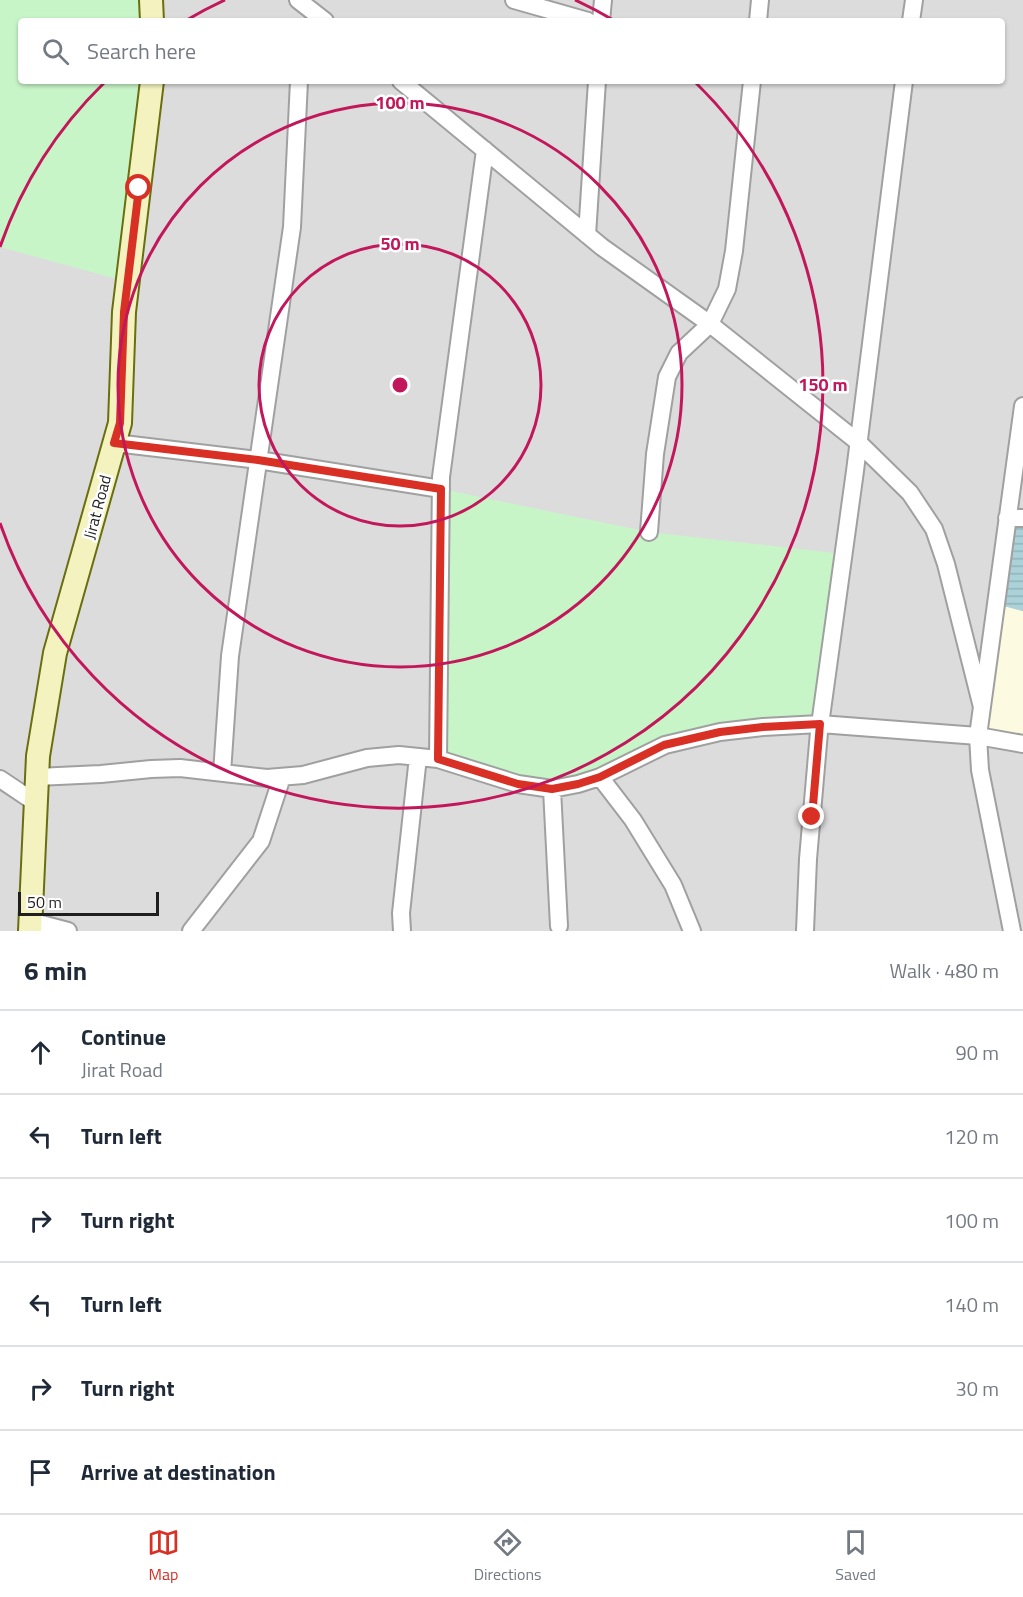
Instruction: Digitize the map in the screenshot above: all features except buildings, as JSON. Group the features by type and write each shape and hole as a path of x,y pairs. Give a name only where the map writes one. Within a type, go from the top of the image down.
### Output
{"main road":[{"path":"152,0 152,18"},
{"name":"Jirat Road","path":"30,926 38,756 55,653 120,423 124,312 152,84"}],"street":[{"path":"514,0 577,18"},
{"path":"601,18 603,0"},
{"path":"758,18 760,0"},
{"path":"911,18 914,0"},
{"path":"301,8 319,18"},
{"path":"222,773 230,656 292,227 299,84"},
{"path":"405,84 602,247 710,324 858,442 910,493 934,529 946,564 982,707"},
{"path":"587,235 597,84"},
{"path":"649,532 656,454 667,377 679,353 710,324 727,289 734,251 752,84"},
{"path":"805,931 808,859 820,724 904,84"},
{"path":"438,759 441,477 485,150"},
{"path":"1012,931 980,770 978,736 1015,518 1023,406"},
{"path":"114,443 258,460 441,489"},
{"path":"37,777 180,768 267,778 303,775 367,758 399,755 438,759 518,784 552,789 600,777 664,745 720,732 763,727 820,724 978,736 1023,744"},
{"path":"402,931 400,913 418,757"},
{"path":"191,931 261,841 282,777"},
{"path":"600,777 633,820 673,885 692,931"},
{"path":"0,779 36,803"},
{"path":"552,789 559,926"},
{"path":"30,926 68,931"}],"shaded area":[{"path":"0,0 1023,0 1023,931 0,931"},
{"path":"996,604 1023,611 1023,744 978,736"}],"green space":[{"path":"0,0 151,0 152,18 18,18 18,84 149,84 128,282 0,247"},
{"path":"441,489 649,532 843,554 820,724 720,732 552,789 438,759"}],"water":[{"path":"1007,518 1023,518 1023,611 996,604"}],"route":[{"path":"139,188 124,312 120,423 114,443 258,460 441,489 438,759 518,784 552,789 600,777 664,745 720,732 820,724 812,817"}]}
